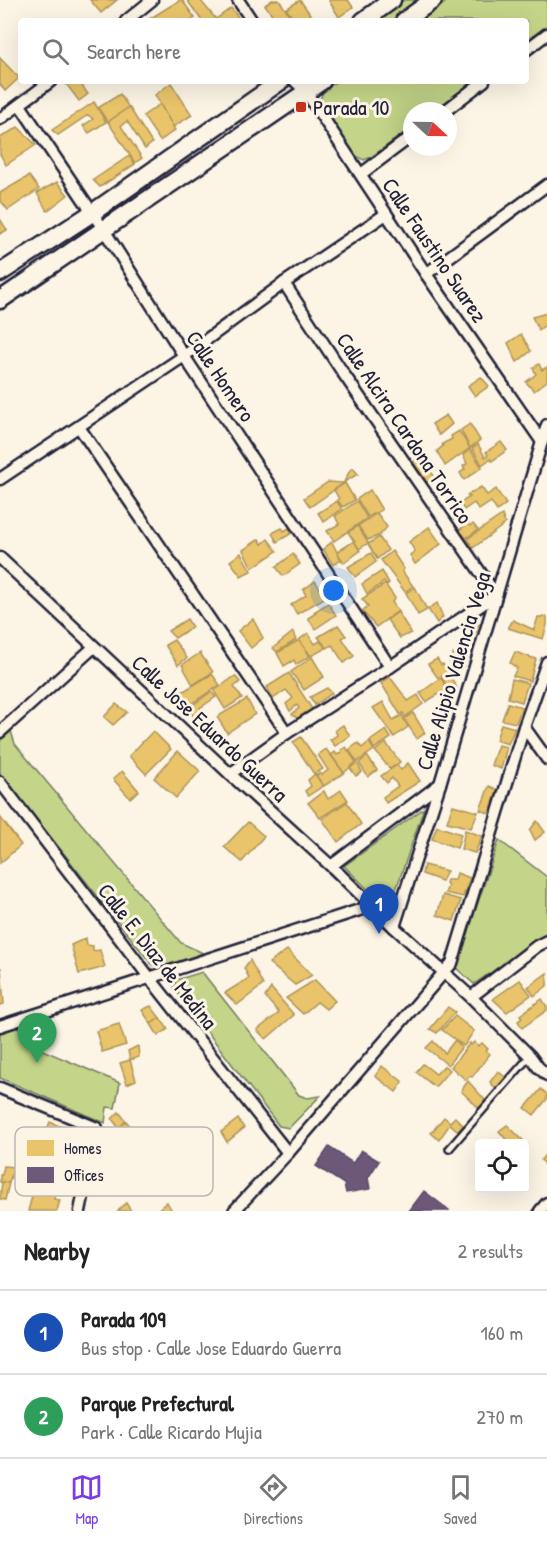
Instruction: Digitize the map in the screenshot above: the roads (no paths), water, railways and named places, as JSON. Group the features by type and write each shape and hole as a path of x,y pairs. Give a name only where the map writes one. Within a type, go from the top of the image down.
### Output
{"main road":[{"path":"367,18 392,0"},
{"path":"408,18 433,0"},
{"path":"0,273 92,213 278,84"},
{"path":"0,300 104,230 300,87"}],"street":[{"path":"130,18 153,0"},
{"path":"238,0 250,18"},
{"path":"529,48 547,34"},
{"path":"0,119 47,84"},
{"path":"457,102 480,84"},
{"name":"Calle Faustino Suarez","path":"300,87 542,442"},
{"name":"Calle Homero","path":"20,105 390,667"},
{"path":"361,174 403,142"},
{"path":"426,274 547,185"},
{"path":"0,479 184,356 284,283 386,214"},
{"name":"Calle Alcira Cardona Torrico","path":"284,283 496,595"},
{"name":"Calle Alipio Valencia Vega","path":"394,927 440,784 547,426"},
{"path":"79,427 287,733"},
{"name":"Calle Jose Eduardo Guerra","path":"0,558 444,972"},
{"path":"230,774 287,733 496,595"},
{"path":"0,732 94,647"},
{"path":"234,1211 288,1153 452,963 524,727 547,662"},
{"path":"524,727 547,759"},
{"name":"Calle E. Diaz de Medina","path":"0,782 149,977 288,1153"},
{"path":"331,866 440,784"},
{"path":"0,1026 372,906"},
{"path":"471,997 537,946 547,941"},
{"path":"444,972 547,1075"},
{"path":"0,1088 95,1127"},
{"path":"80,1211 83,1196"},
{"path":"540,1211 547,1203"}],"lane":[{"path":"449,1149 530,1056"}],"place":[{"name":"Parada 10","path":"301,107"},
{"name":"Parada 109","path":"379,934"},
{"name":"Parque Prefectural","path":"37,1063"}]}
